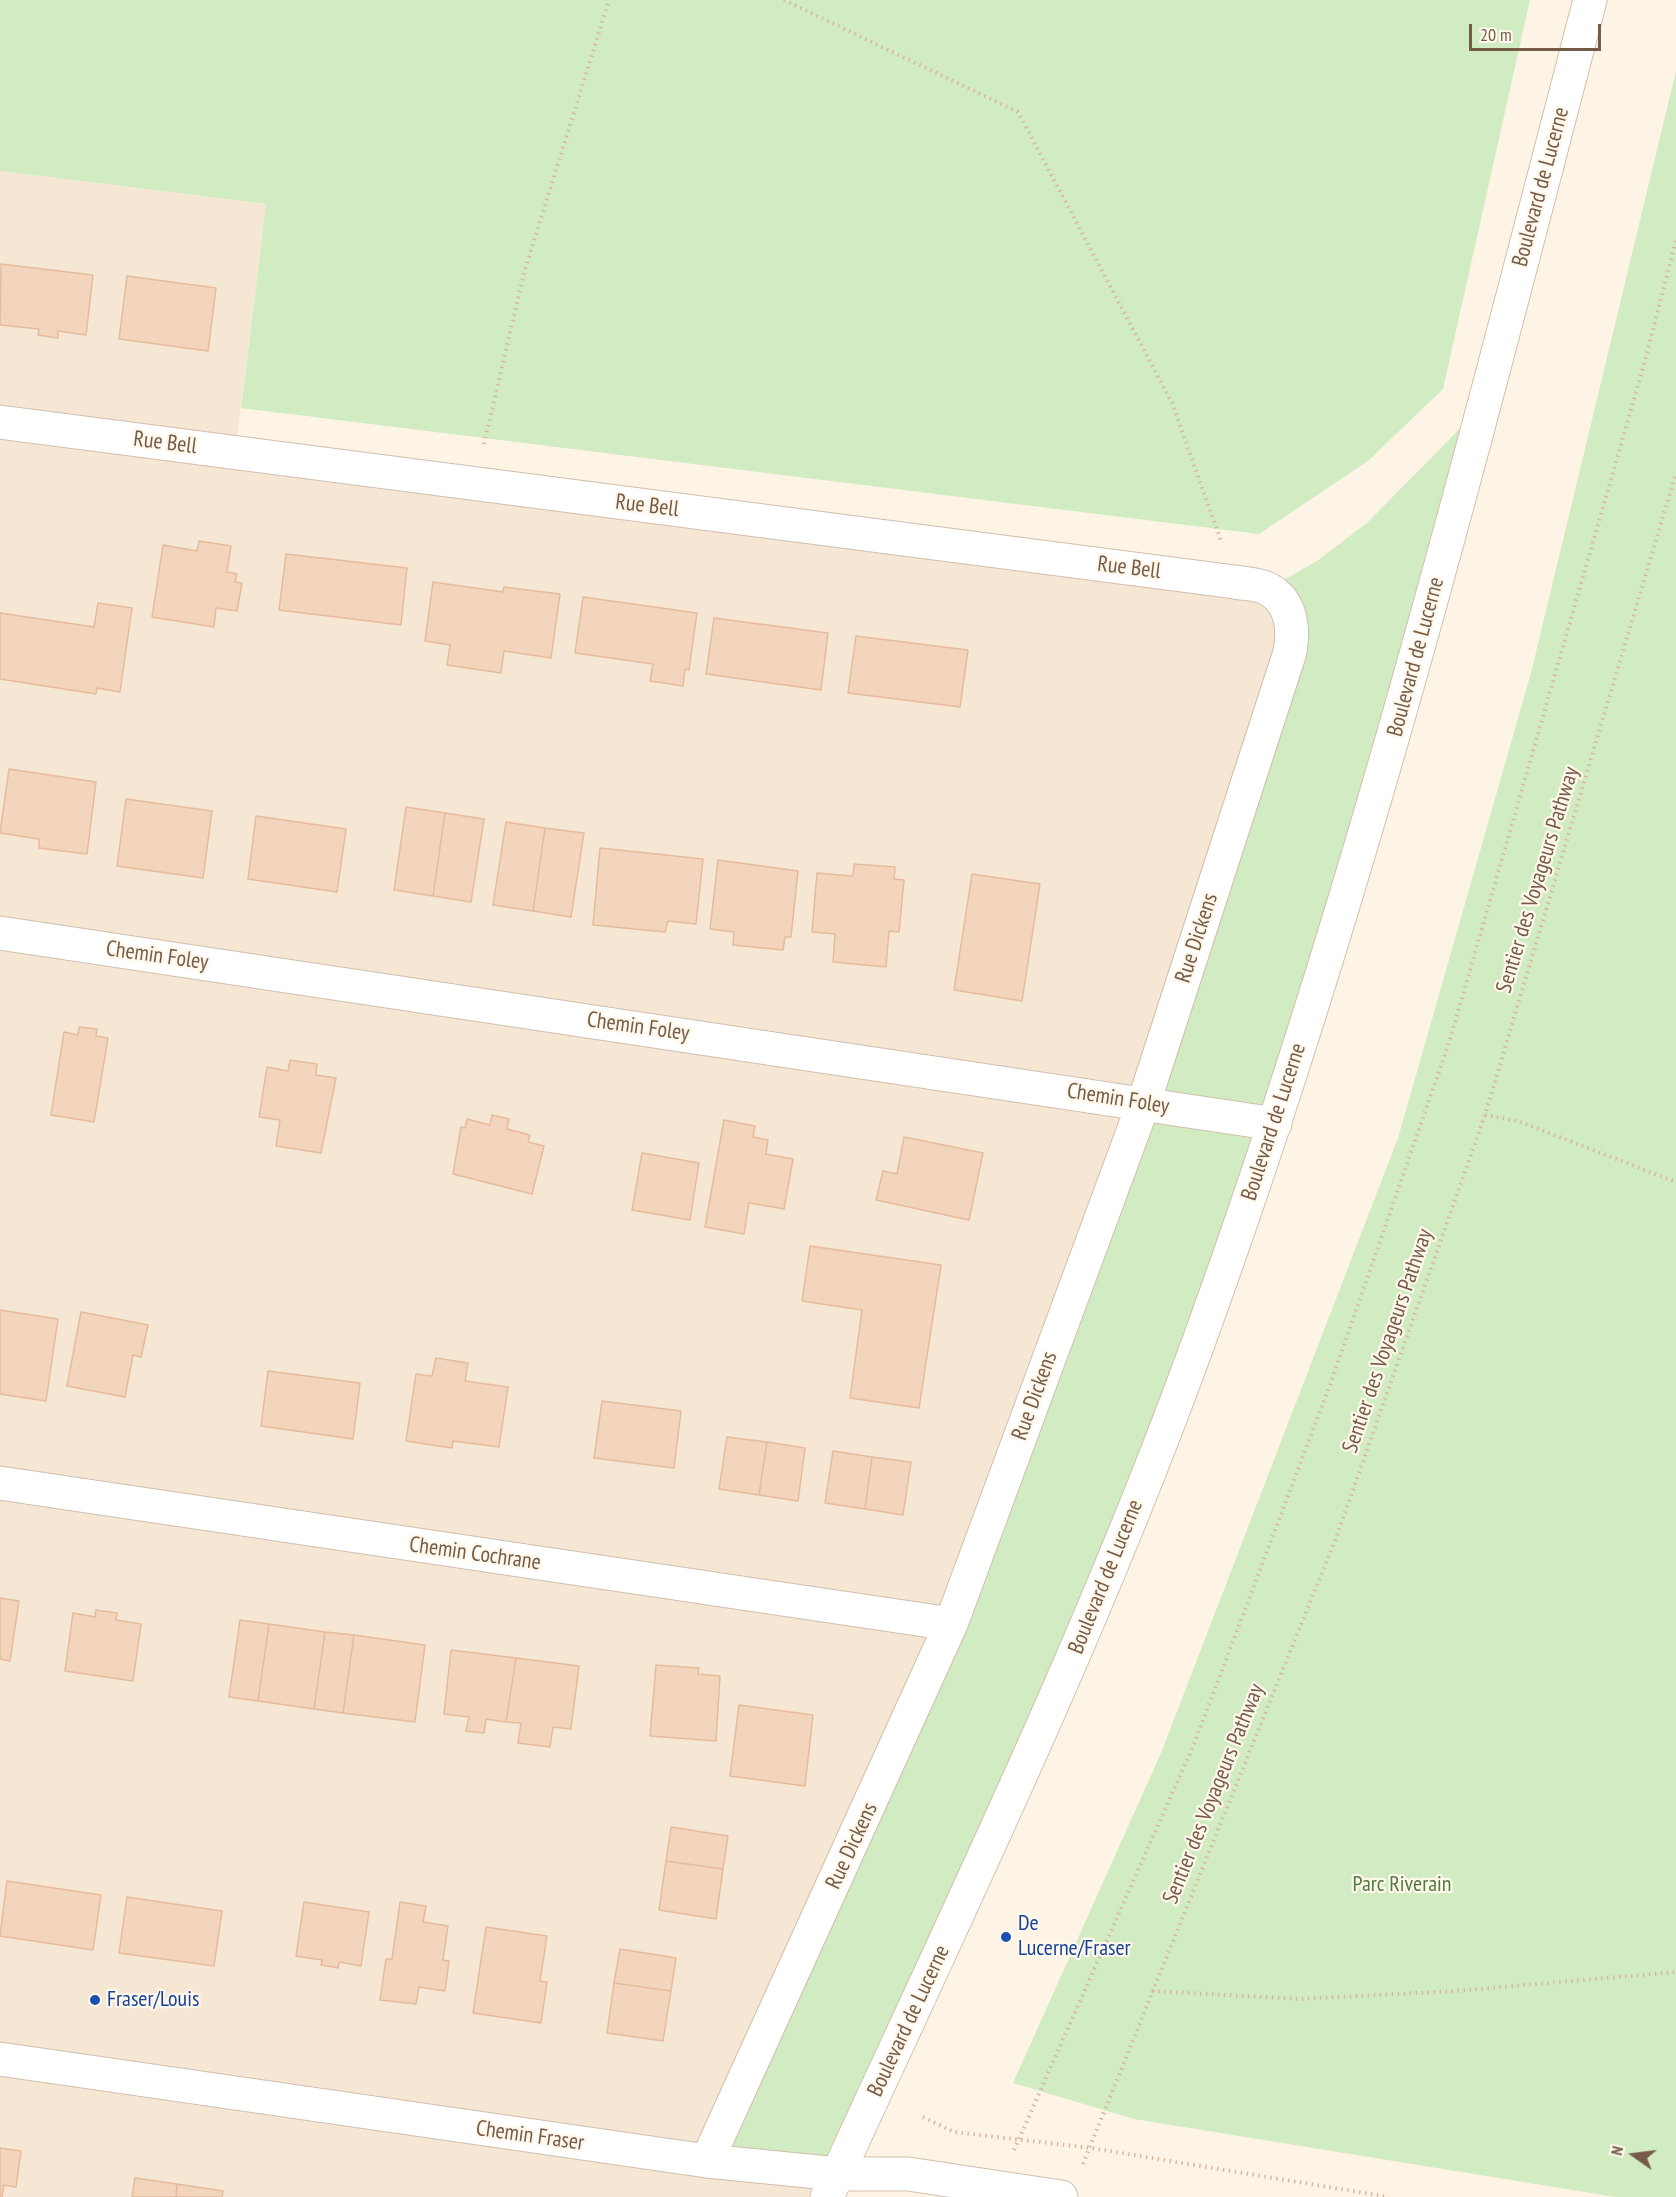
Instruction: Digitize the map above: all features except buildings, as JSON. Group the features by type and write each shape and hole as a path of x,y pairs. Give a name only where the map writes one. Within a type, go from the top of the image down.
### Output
{"street":[{"name":"Boulevard de Lucerne","path":"833,2186 1054,1704 1191,1363 1275,1124 1383,778 1482,414 1590,0"},
{"name":"Rue Bell","path":"0,422 1235,582 1268,589 1287,607"},
{"name":"Rue Dickens","path":"708,2161 951,1624 1144,1102 1290,652 1294,630 1287,607"},
{"name":"Chemin Foley","path":"0,933 1144,1102 1275,1124"},
{"name":"Chemin Cochrane","path":"0,1483 951,1624"},
{"name":"Chemin Fraser","path":"0,2060 708,2161 833,2186 908,2174 1061,2197"}],"path":[{"path":"475,483 524,273 609,0"},
{"path":"784,0 1018,112 1172,403 1235,582"},
{"path":"996,2187 1194,1744 1330,1385 1450,1040 1640,380 1676,240"},
{"name":"Sentier des Voyageurs Pathway","path":"1081,2168 1336,1538 1485,1115 1676,474"},
{"path":"1485,1115 1518,1121 1676,1182"},
{"path":"1152,1991 1299,1999 1456,1991 1676,1972"},
{"path":"922,2117 954,2132 1091,2148 1389,2197"}],"shaded area":[{"path":"0,171 266,204 235,452 1235,582 1287,607 838,2174 827,2197 0,2197"}],"green space":[{"path":"0,0 1530,0 1443,389 1368,461 1259,534 241,408 266,204 0,171"},
{"name":"Parc Riverain","path":"1676,71 1676,2197 1616,2197 1134,2119 1013,2083 1161,1753 1398,1138 1531,673"},
{"path":"1485,403 1191,1363 838,2174 707,2161 880,1784 1290,652 1268,589 1317,561 1368,522"}],"place":[{"name":"De Lucerne/Fraser","path":"1006,1937"},
{"name":"Fraser/Louis","path":"95,2000"}]}
